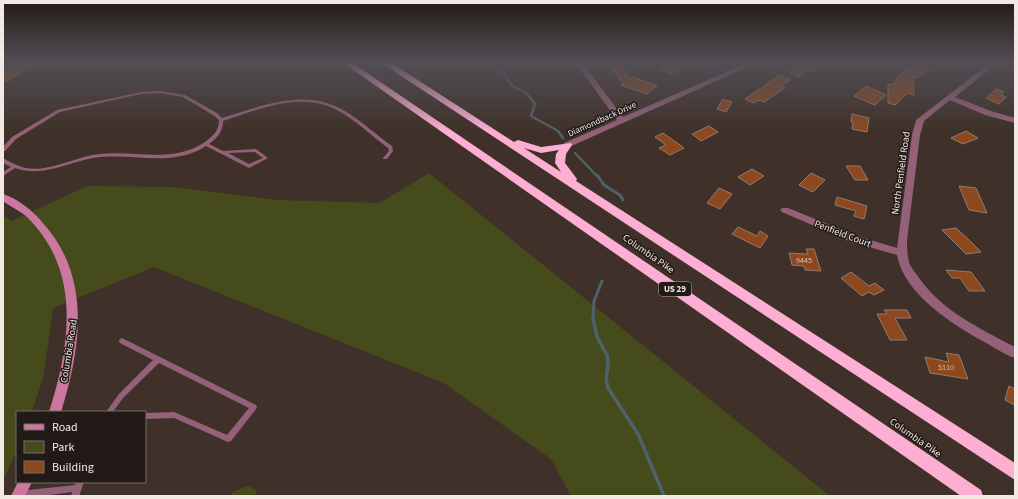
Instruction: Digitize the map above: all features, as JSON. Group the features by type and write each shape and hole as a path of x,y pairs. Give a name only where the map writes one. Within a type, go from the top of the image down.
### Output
{"highway":[{"name":"Columbia Pike","path":"380,85 975,496"},
{"name":"Columbia Pike","path":"420,85 1015,472"},
{"path":"501,138 535,149 546,149 567,145"},
{"path":"567,145 561,154 560,163 562,168 582,191"},
{"path":"940,472 970,496"}],"main road":[{"name":"Columbia Road","path":"3,197 24,210 47,232 58,248 70,284 74,323 65,374 55,411"},
{"path":"18,496 24,483"}],"street":[{"path":"595,85 622,121"},
{"name":"Diamondback Drive","path":"567,145 703,85"},
{"name":"North Penfield Road","path":"902,253 920,120 927,113 964,85"},
{"path":"949,97 988,113 1015,121"},
{"name":"Penfield Court","path":"785,210 854,239 902,253"},
{"path":"902,253 909,273 935,304 966,326 1015,353"}],"lane":[{"path":"3,150 14,138 59,111 141,94 161,92 184,96 215,114 221,120"},
{"path":"221,120 292,99 311,100 341,110 390,148 391,151 385,158"},
{"path":"3,160 15,166 31,170 43,170 102,155 169,157 184,154 206,144 220,131 221,120"},
{"path":"206,144 248,166 266,158 256,150 223,152"},
{"path":"3,167 8,163"},
{"path":"3,174 15,166"},
{"path":"122,341 254,407 228,439 174,415 146,416"},
{"path":"110,411 121,396 158,359"},
{"path":"18,496 78,489"}],"green space":[{"path":"429,173 830,496 571,496 551,459 444,383 154,267 53,308 44,374 32,411 16,411 16,453 3,480 3,215 12,221 87,186 173,187 278,200 380,203"},
{"path":"248,486 256,490 257,496 230,496 234,491"}],"building":[{"path":"622,85 657,86 647,94"},
{"path":"765,85 782,85 781,86 785,88 764,102 759,100 754,103 745,99"},
{"path":"888,85 913,85 914,95 907,93 895,105 888,103"},
{"path":"866,86 886,95 875,105 854,96"},
{"path":"996,89 1004,92 1001,95 1006,97 999,104 986,98"},
{"path":"723,99 732,102 726,112 717,109"},
{"path":"852,114 869,118 867,132 852,129"},
{"path":"709,126 718,132 701,141 692,134"},
{"path":"966,131 978,138 963,144 951,138"},
{"path":"663,133 684,148 670,155 659,148 666,145 655,137"},
{"path":"846,166 860,166 868,180 855,180"},
{"path":"752,169 764,176 750,185 738,177"},
{"path":"811,173 825,180 813,192 799,185"},
{"path":"959,186 976,188 987,213 969,210"},
{"path":"719,188 732,194 720,209 707,203"},
{"path":"837,197 867,206 864,219 854,216 856,211 835,205"},
{"path":"738,227 757,236 760,231 768,236 760,248 732,234"},
{"path":"956,228 981,252 966,254 942,230"},
{"path":"806,249 814,249 821,271 805,270 804,266 792,265 789,253 808,254"},
{"path":"946,270 971,272 985,291 969,291 960,278 952,278"},
{"path":"851,272 869,286 875,283 884,290 874,295 869,292 862,296 841,278"},
{"path":"884,310 907,310 911,318 895,318 907,340 890,340 877,314 887,314"},
{"path":"946,353 959,355 968,379 930,373 925,357 949,362"},
{"path":"1009,386 1015,389 1015,405 1005,400"}],"waterway":[{"path":"512,85 526,93 535,104 531,116 558,131 563,138"},
{"path":"575,153 597,176"},
{"path":"597,175 604,185 620,195 623,200"},
{"path":"593,318 594,301 602,281"},
{"path":"593,318 597,337 607,355 608,364 606,379 608,388 638,434 664,496"}]}
